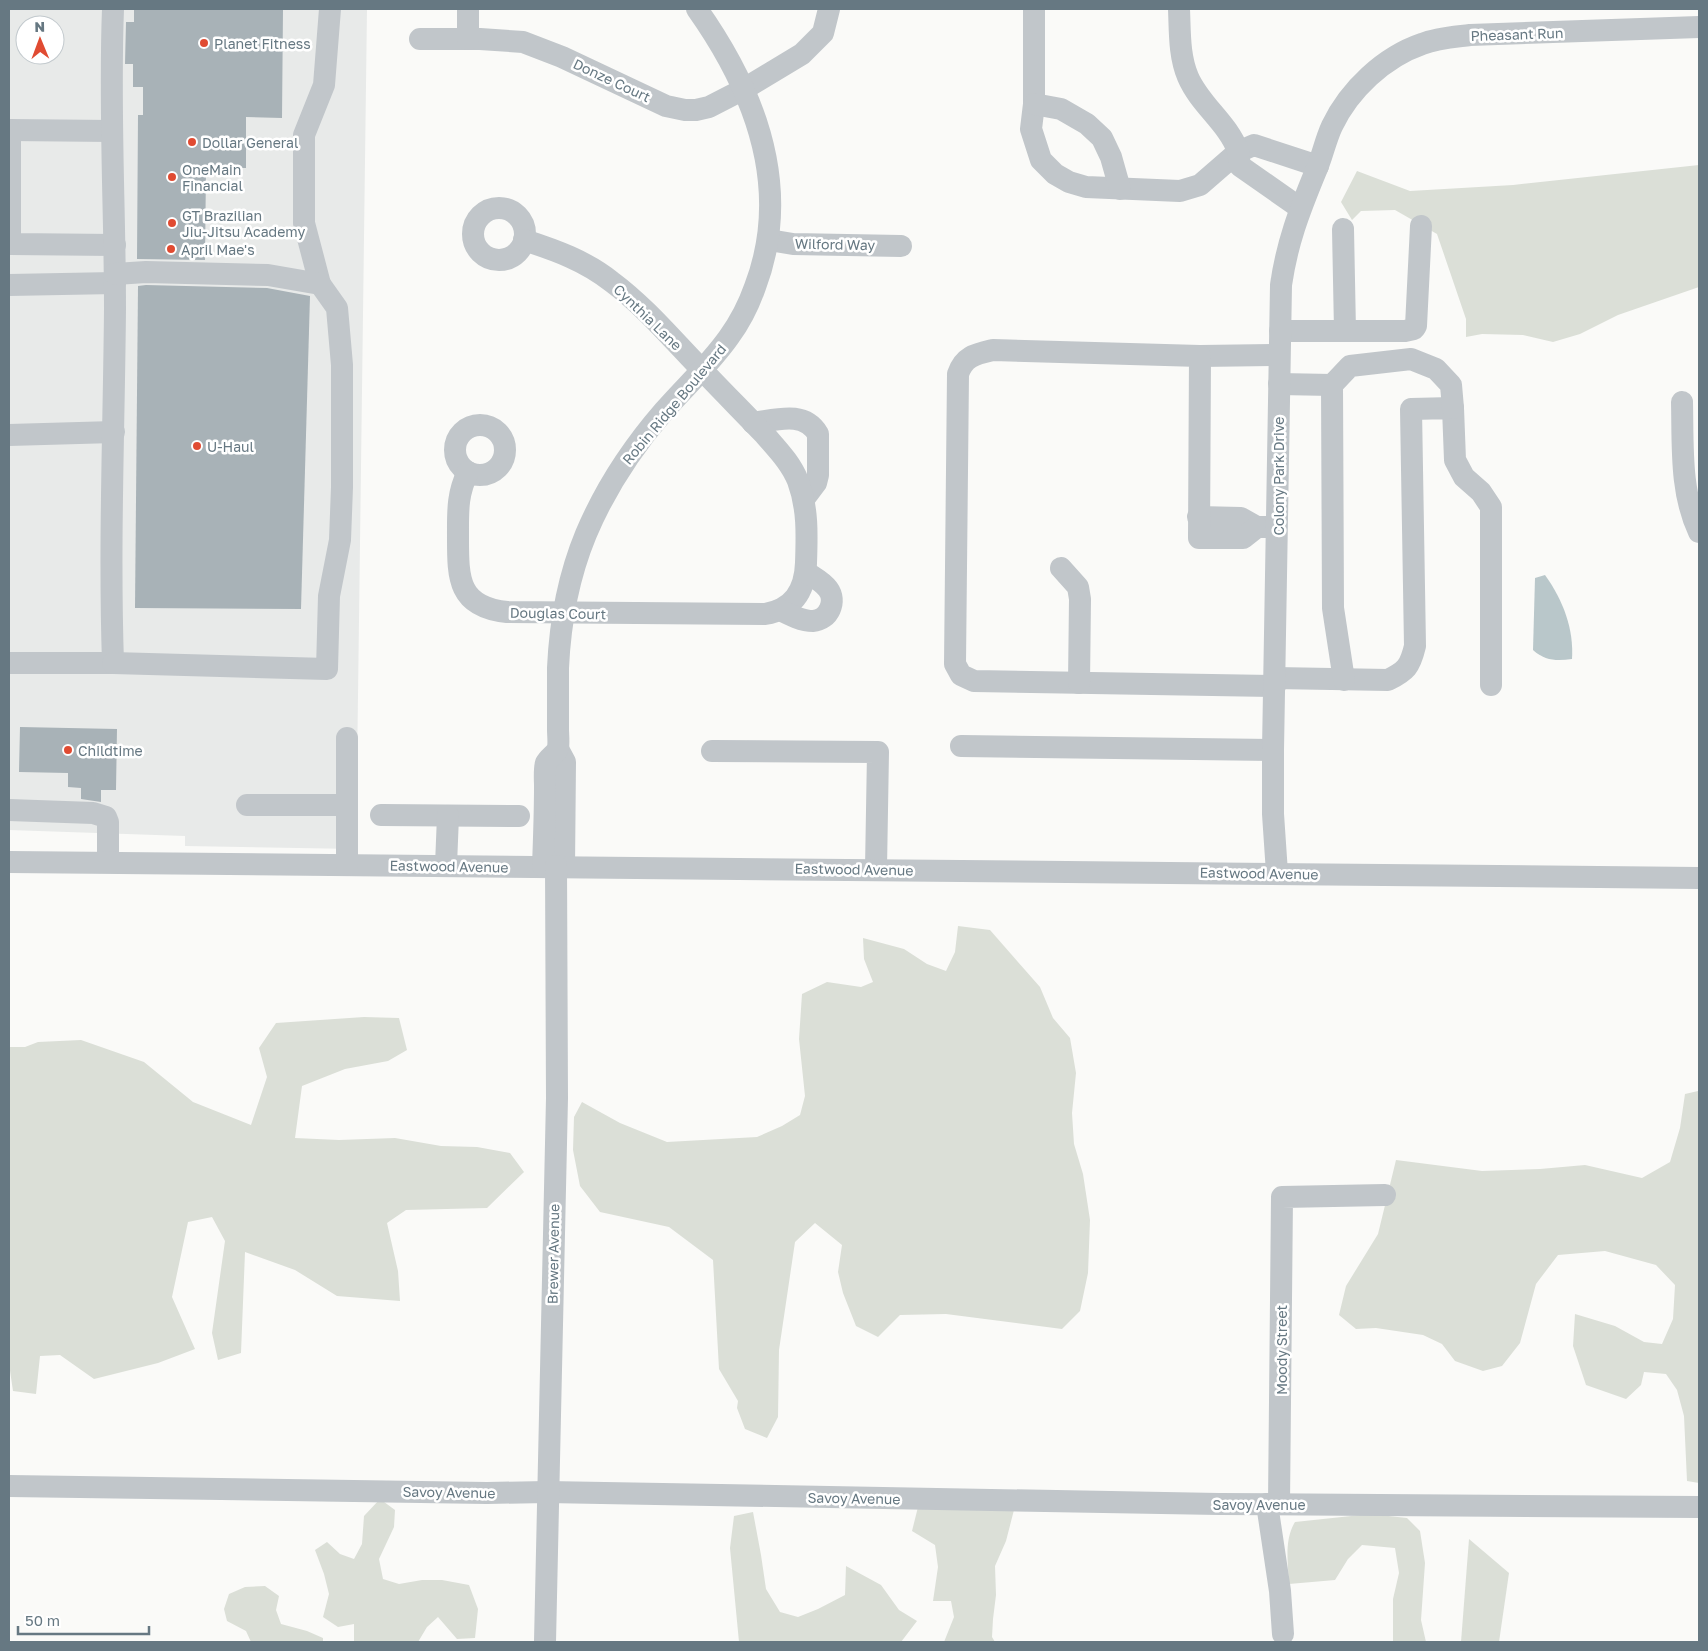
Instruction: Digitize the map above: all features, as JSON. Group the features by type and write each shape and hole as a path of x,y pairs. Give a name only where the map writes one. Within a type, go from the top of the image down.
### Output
{"street":[{"path":"113,9 110,66 115,245 111,597 113,663"},
{"path":"9,663 113,663 327,669 328,596 340,540 342,365 337,308 320,284 304,223 304,136 324,84 330,9"},
{"path":"468,9 468,39"},
{"path":"697,9 717,39 744,89"},
{"name":"Donze Court","path":"420,39 523,42 562,57 666,106 675,109 696,110 708,107 744,89 802,54 823,33 829,9"},
{"path":"1034,9 1034,104 1031,129 1041,160 1055,174 1069,182 1086,187 1180,191 1200,185 1238,152 1254,145 1318,166"},
{"path":"1179,9 1180,42 1188,77 1205,105 1228,132 1238,152 1240,166 1300,208"},
{"name":"Pheasant Run","path":"1353,93 1380,67 1394,57 1415,46 1437,39 1470,35 1699,27"},
{"name":"Robin Ridge Boulevard","path":"555,867 546,763 558,749 558,664 565,613 573,576 585,537 618,471 640,440 730,336 749,303 762,268 769,240 771,214 767,160 758,125 744,89"},
{"name":"Colony Park Drive","path":"1277,873 1273,814 1275,682 1267,527 1279,384 1281,285 1284,258 1300,208 1318,166 1332,125 1353,93"},
{"path":"1034,104 1061,109 1087,124 1102,138 1111,158 1120,189"},
{"path":"112,131 9,130 10,244 115,245"},
{"path":"1280,331 1405,332 1414,329 1416,326 1421,226"},
{"path":"1343,229 1345,331"},
{"name":"Cynthia Lane","path":"524,240 566,254 612,281 635,301 786,459 797,479 804,499 807,531 806,572 798,595 792,602 780,610"},
{"name":"Wilford Way","path":"769,240 792,244 901,246"},
{"path":"9,285 115,278 146,272 268,275 320,284"},
{"path":"1279,356 1200,356 993,350 974,354 961,364 958,374 955,664 961,675 974,681 1079,683 1388,680 1402,674 1411,662 1414,646 1411,409 1453,408"},
{"path":"1200,356 1198,528 1241,518 1267,527"},
{"path":"1344,680 1333,608 1332,385 1350,366 1411,359 1436,369 1451,385 1455,460 1464,477 1481,492 1491,507 1491,685"},
{"path":"1279,384 1332,385"},
{"path":"1682,402 1684,473 1687,500 1699,532"},
{"path":"753,423 796,418 804,420 815,428 818,434 818,475 816,483 804,499"},
{"path":"9,435 114,432"},
{"name":"Douglas Court","path":"468,472 460,492 458,508 458,570 464,588 476,603 497,611 565,613 765,614 780,610"},
{"path":"1061,568 1078,587 1080,599 1079,683"},
{"path":"780,610 809,621 821,619 826,615 830,609 831,594 827,587 806,572"},
{"path":"347,738 347,865"},
{"path":"961,746 1273,750"},
{"path":"712,751 878,752 876,869"},
{"path":"247,805 347,805"},
{"path":"9,810 93,813 106,817 108,822 108,862"},
{"path":"380,816 519,816"},
{"path":"446,866 448,816"},
{"name":"Eastwood Avenue","path":"9,862 1699,878"},
{"name":"Brewer Avenue","path":"545,1642 557,1098 555,867"},
{"name":"Moody Street","path":"1284,1634 1273,1504 1282,1197 1385,1195"},
{"name":"Savoy Avenue","path":"9,1486 487,1493 548,1492 1273,1504 1699,1507"}],"shaded area":[{"path":"9,9 367,9 356,849 185,846 185,836 9,830"},
{"path":"1699,165 1699,287 1618,315 1580,334 1553,342 1523,335 1482,334 1466,337 1466,319 1437,234 1395,210 1361,211 1352,220 1341,202 1357,171 1410,191 1513,185"},
{"path":"1545,575 1557,594 1566,615 1571,637 1572,659 1551,659 1533,650 1535,578"},
{"path":"958,926 990,930 1040,987 1053,1018 1070,1038 1076,1073 1072,1113 1074,1144 1083,1174 1090,1220 1088,1273 1080,1311 1062,1329 946,1314 900,1315 878,1337 856,1326 843,1293 838,1272 842,1245 815,1223 795,1242 779,1350 778,1417 767,1438 745,1429 737,1408 738,1401 719,1369 713,1260 669,1227 600,1212 580,1186 573,1150 574,1117 582,1102 620,1123 667,1142 757,1137 782,1126 800,1115 805,1096 799,1039 802,994 827,982 861,987 873,982 864,959 863,938 904,949 927,964 946,971 955,952"},
{"path":"364,1017 399,1018 407,1050 388,1061 345,1069 302,1086 295,1138 339,1140 395,1138 441,1146 477,1147 510,1153 524,1172 487,1208 406,1210 387,1223 398,1271 400,1301 337,1296 295,1270 245,1252 241,1353 218,1360 212,1333 225,1241 212,1217 188,1222 172,1297 195,1349 158,1363 94,1379 60,1355 40,1356 36,1394 13,1391 9,1364 9,1047 25,1047 38,1042 81,1040 144,1062 193,1102 251,1125 267,1077 259,1048 276,1023"},
{"path":"1698,1091 1699,1483 1687,1481 1684,1416 1677,1390 1666,1374 1644,1372 1641,1385 1626,1399 1586,1385 1573,1346 1575,1314 1615,1326 1644,1342 1662,1344 1673,1319 1675,1285 1656,1265 1605,1251 1558,1255 1536,1284 1520,1343 1502,1366 1483,1371 1455,1361 1442,1344 1423,1335 1376,1328 1356,1329 1339,1315 1346,1286 1378,1234 1396,1160 1482,1171 1585,1165 1642,1178 1670,1162 1680,1128 1685,1094"},
{"path":"380,1499 395,1510 394,1527 379,1559 383,1579 399,1584 422,1580 442,1580 469,1585 478,1609 475,1638 457,1639 438,1617 427,1627 418,1642 354,1642 354,1624 338,1627 323,1617 329,1594 315,1550 327,1542 340,1554 354,1559 362,1544 364,1516"},
{"path":"1015,1506 1006,1541 995,1566 996,1595 992,1637 995,1642 944,1642 954,1617 951,1601 933,1601 938,1567 935,1545 912,1531 918,1507"},
{"path":"753,1512 766,1589 780,1612 798,1617 845,1595 846,1566 881,1585 899,1610 917,1621 901,1642 739,1642 730,1548 734,1516"},
{"path":"1370,1514 1407,1518 1420,1531 1425,1563 1421,1620 1426,1642 1393,1642 1393,1599 1399,1573 1395,1548 1362,1545 1348,1559 1335,1580 1289,1584 1288,1544 1295,1522"},
{"path":"1469,1539 1509,1573 1499,1642 1461,1642"},
{"path":"265,1586 279,1596 276,1610 281,1624 307,1631 323,1638 323,1642 251,1642 246,1631 227,1621 224,1609 229,1594 245,1587"}],"building":[{"path":"134,9 283,9 282,118 246,117 246,168 206,168 205,260 137,259 138,115 143,115 143,87 133,87 133,64 125,64 126,22 134,22"},
{"path":"138,286 267,288 310,296 301,609 135,608"},
{"name":"Childtime","path":"20,727 117,729 116,790 101,790 101,802 81,799 81,788 68,787 68,773 19,772"}],"place":[{"name":"Planet Fitness","path":"204,43"},
{"name":"Dollar General","path":"192,142"},
{"name":"OneMain Financial","path":"172,177"},
{"name":"GT Brazilian Jiu-Jitsu Academy","path":"172,223"},
{"name":"April Mae's","path":"171,249"},
{"name":"U-Haul","path":"197,446"},
{"name":"Childtime","path":"68,750"}]}
